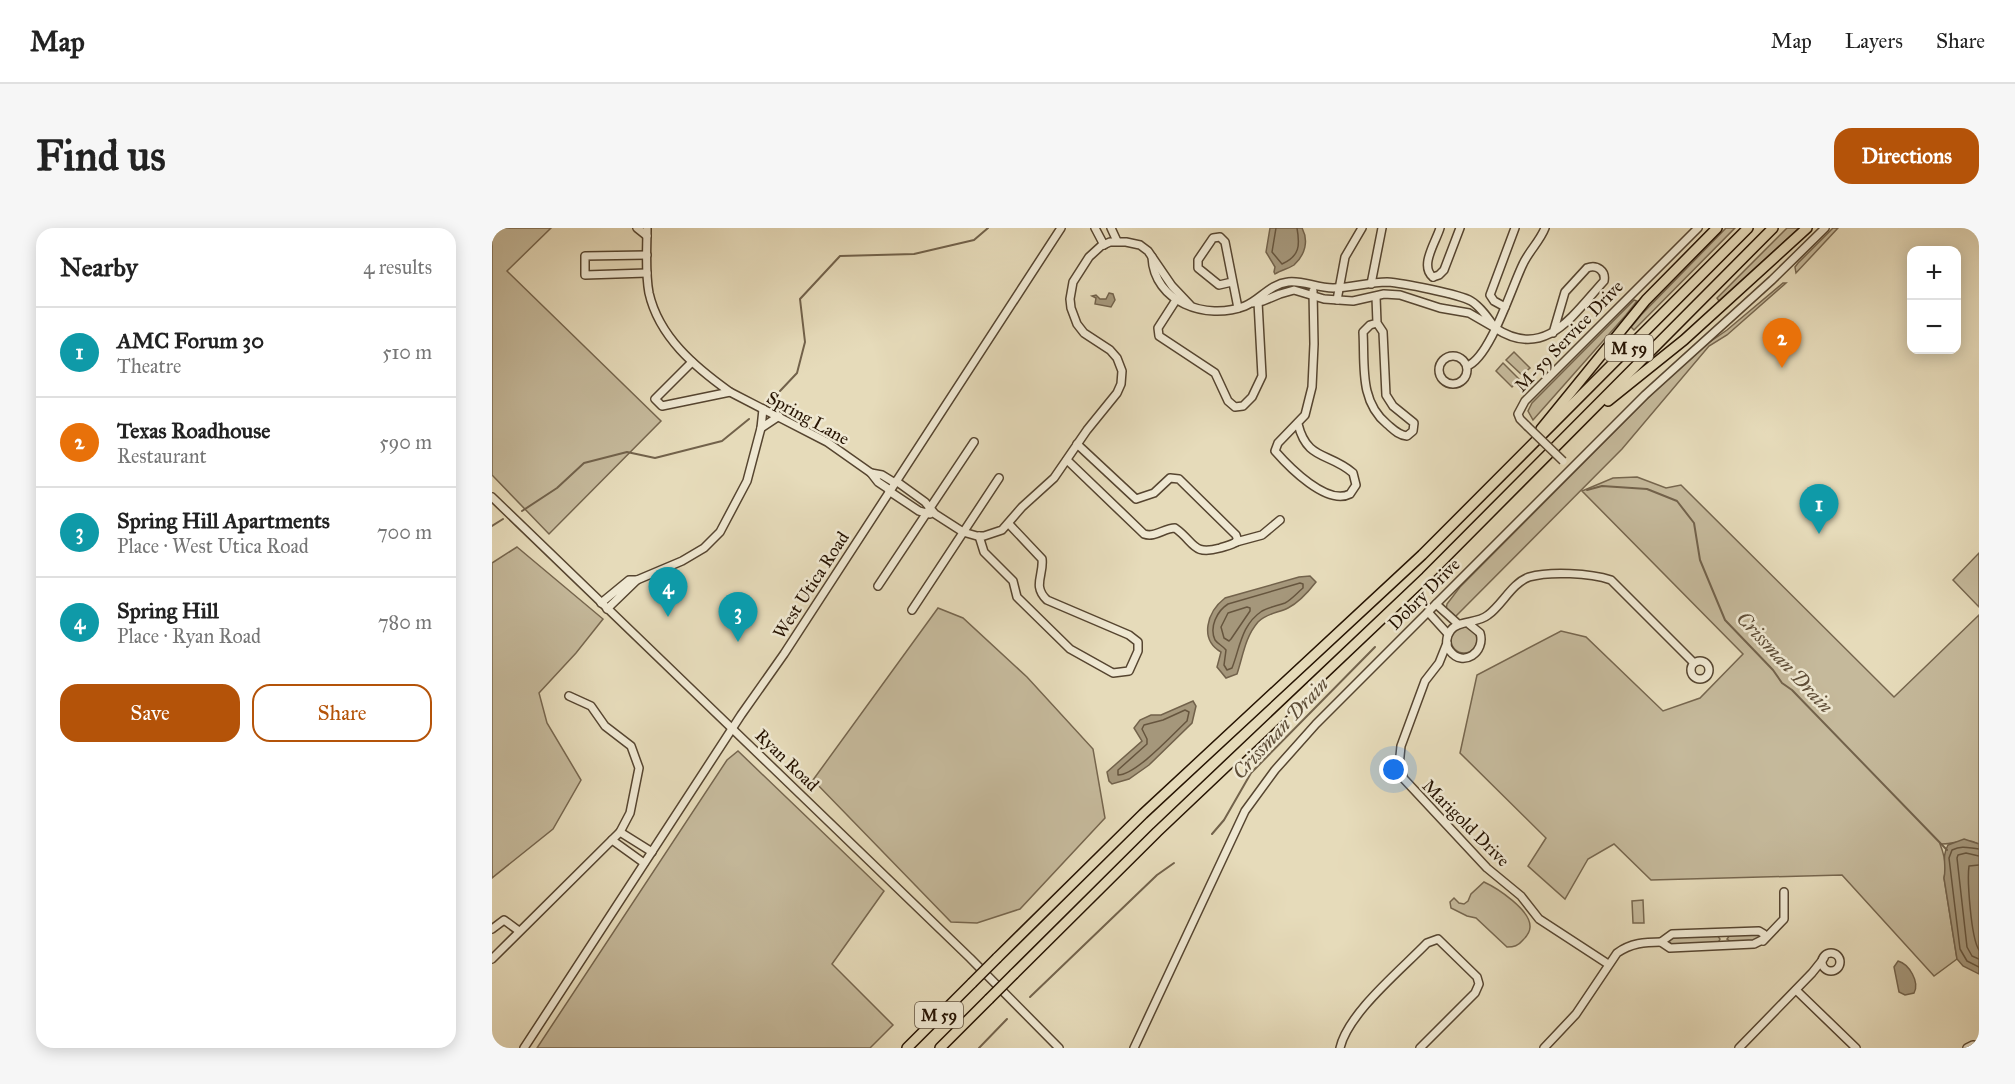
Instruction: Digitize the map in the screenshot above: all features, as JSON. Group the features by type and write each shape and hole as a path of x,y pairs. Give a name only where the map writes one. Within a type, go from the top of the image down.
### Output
{"highway":[{"path":"1509,468 1646,300 1717,228"},
{"name":"M 59","path":"907,1048 1126,830 1381,595 1748,228"},
{"name":"M 59","path":"940,1048 1157,832 1409,593 1773,228"},
{"path":"1571,431 1684,340 1807,228"}],"street":[{"name":"Spring Lane","path":"637,228 647,232 649,293 657,313 671,339 692,362 730,392 827,442 871,473 890,491 931,512"},
{"name":"West Utica Road","path":"524,1048 1061,228"},
{"path":"1095,228 1104,244"},
{"path":"1112,228 1116,241"},
{"path":"1337,300 1345,257 1362,228"},
{"path":"1377,323 1363,332 1368,399 1378,417 1401,435 1407,436 1413,431 1414,423 1393,406 1386,395 1383,332 1377,323 1372,284 1382,228"},
{"path":"1433,277 1426,265 1440,228"},
{"path":"1433,277 1444,270 1460,228"},
{"path":"1505,308 1494,301 1490,295 1515,228"},
{"path":"1467,366 1479,357 1505,308 1523,264 1545,228"},
{"name":"M-59 Service Drive","path":"1570,469 1520,419 1518,414 1525,401 1698,228"},
{"name":"Dobry Drive","path":"1134,1048 1230,841 1255,796 1290,751 1664,377 1773,280 1825,228"},
{"path":"1232,282 1219,285 1198,268 1198,260 1213,238 1220,237 1224,242 1238,308"},
{"path":"931,512 963,532 979,536 994,534 1009,524 1023,507 1053,480 1077,444 1117,393 1122,379 1117,358 1110,350 1084,333 1075,319 1070,303 1076,276 1089,257 1104,244 1116,241 1140,245 1148,251 1172,286 1194,308 1216,311 1238,308 1287,291 1300,291 1337,300 1353,301 1384,294 1400,295 1440,308 1469,313 1512,338 1522,341 1540,339 1553,333 1604,281 1604,275 1599,268 1587,267 1567,288 1553,333"},
{"path":"647,255 585,256 585,275 647,273"},
{"path":"1152,257 1157,279 1169,295 1184,305 1190,305"},
{"path":"1425,303 1433,277"},
{"path":"1255,303 1271,288 1283,283 1295,282 1338,288 1392,283 1459,296 1472,302 1495,328"},
{"path":"1298,424 1306,446 1349,470 1355,476 1356,485 1350,494 1338,497 1318,489 1276,452 1278,443 1305,415 1313,380 1312,295 1314,286"},
{"path":"1176,300 1158,328 1159,336 1215,373 1226,399 1237,407 1250,401 1262,376 1255,303"},
{"path":"1448,357 1462,358 1467,366 1465,379 1457,384 1448,384 1439,372 1441,363 1448,357"},
{"path":"692,362 655,399 662,406 730,392"},
{"path":"604,606 637,580 698,552 720,532 747,481 763,409"},
{"path":"760,428 779,417"},
{"path":"878,586 931,512 974,441"},
{"path":"1077,444 1136,499 1154,493 1170,478 1179,479 1236,535 1238,538 1236,542"},
{"path":"1067,460 1144,534 1153,535 1175,528 1204,552 1262,536 1280,520"},
{"name":"Spring Lane","path":"871,473 882,475 895,482 931,512"},
{"path":"912,610 999,478"},
{"name":"Ryan Road","path":"492,497 970,958 1059,1048"},
{"path":"979,536 984,552 1013,581 1017,597 1070,649 1113,673 1129,671 1138,651 1139,644 1136,639 1047,600 1041,594 1039,585 1042,559 1009,524"},
{"path":"1447,644 1456,656 1467,658 1476,653 1481,644 1480,633 1488,615 1522,580 1530,577 1579,573 1611,580 1694,663"},
{"path":"1436,604 1458,624 1469,624 1488,615"},
{"path":"1428,612 1448,634 1458,624"},
{"path":"1469,624 1480,633"},
{"name":"Marigold Drive","path":"1448,634 1447,644 1439,663 1425,681 1401,746 1399,766 1404,779 1487,868 1521,896 1539,919 1608,964"},
{"path":"1439,663 1456,656"},
{"path":"492,959 620,832 630,813 639,768 631,746 605,726 591,706 569,696"},
{"path":"620,832 652,852"},
{"path":"612,840 644,863"},
{"path":"1661,942 1670,948 1754,945 1762,942 1784,917 1784,892"},
{"path":"492,930 504,920 519,932"},
{"path":"1544,1048 1576,1014 1608,964 1617,953 1625,948 1638,943 1661,942 1672,934 1774,930"},
{"path":"1761,932 1764,937 1762,942"},
{"path":"1340,1048 1347,1028 1359,1012 1427,943 1434,939 1441,941 1477,977 1479,984 1475,993 1420,1048"},
{"path":"1738,1048 1796,990 1824,957 1834,953 1840,959 1838,968 1812,973"},
{"path":"1824,957 1822,963 1827,970"},
{"path":"1796,990 1856,1048"},
{"path":"1967,1048 1973,1045 1979,1046"}],"shaded area":[{"path":"492,228 551,228 507,271 661,421 549,534 492,475"},
{"path":"1726,228 1735,228 1634,330 1631,327 1641,315"},
{"path":"1787,228 1799,228 1719,301 1717,298"},
{"path":"1833,228 1838,228 1796,273 1795,267 1798,263"},
{"path":"1783,283 1786,283 1727,335 1709,346 1622,449 1455,617 1446,610 1447,604 1460,587 1652,394 1704,346 1727,330"},
{"path":"1634,300 1637,301 1626,315 1533,420 1528,411 1532,403"},
{"path":"1514,352 1530,368 1522,375 1506,360"},
{"path":"1503,363 1519,379 1512,387 1496,371"},
{"path":"1637,477 1666,488 1681,485 1894,697 1979,615 1979,844 1964,841 1940,844 1945,861 1944,878 1957,959 1934,976 1842,875 1651,880 1614,844 1588,859 1565,899 1528,866 1546,838 1460,753 1477,675 1561,631 1586,637 1663,711 1700,698 1743,654 1582,491 1613,478"},
{"path":"517,547 603,619 576,653 539,693 547,723 581,780 553,829 492,878 492,563"},
{"path":"1979,553 1979,607 1953,580"},
{"path":"938,608 963,618 1027,677 1093,749 1105,818 1020,909 977,923 951,922 813,780"},
{"path":"1464,627 1473,631 1477,640 1473,649 1464,653 1455,649 1451,640 1455,631"},
{"path":"738,751 884,891 832,964 893,1025 870,1048 537,1048 727,760"},
{"path":"1484,882 1512,900 1529,920 1529,933 1518,945 1507,947 1476,918 1451,908 1450,902 1454,898 1464,904"},
{"path":"1643,900 1644,923 1633,923 1632,901"},
{"path":"1758,934 1761,937 1755,941 1731,942 1727,939 1730,935"},
{"path":"1717,935 1720,939 1718,943 1672,945 1669,941 1672,938"}],"water":[{"path":"1270,228 1302,228 1305,238 1305,248 1298,261 1275,274 1275,267 1266,252"},
{"path":"1109,293 1113,294 1115,300 1111,307 1095,304 1096,298 1092,296 1096,295 1100,299 1106,299"},
{"path":"1310,576 1316,582 1307,593 1288,608 1258,622 1247,640 1237,674 1226,678 1217,667 1221,652 1214,647 1208,633 1210,618 1219,604 1225,598"},
{"path":"1193,701 1196,706 1192,723 1149,765 1129,779 1112,784 1109,781 1107,772 1142,741 1134,728 1140,720 1151,715 1161,715"},
{"path":"1964,839 1979,844 1979,974 1963,966 1957,959 1944,878 1945,854 1948,845"},
{"path":"1898,961 1912,974 1916,984 1914,993 1905,995 1899,992 1894,967"}],"waterway":[{"path":"780,391 797,373 805,342 800,299 840,256 914,254 974,240 988,228"},
{"path":"522,511 557,488 584,463 627,452 655,458 722,441 749,419"},
{"name":"Crissman Drain","path":"1587,490 1602,486 1647,489 1677,501 1694,523 1700,560 1725,620 1773,670 1782,683 1792,690 1947,850"},
{"path":"492,526 503,519"},
{"name":"Crissman Drain","path":"1212,834 1224,820 1251,773 1375,647"},
{"name":"Crissman Drain","path":"1030,997 1157,875 1174,863"},
{"name":"Crissman Drain","path":"979,1048 1007,1019"}],"place":[{"name":"Texas Roadhouse","path":"1782,368"},
{"name":"AMC Forum 30","path":"1819,534"},
{"name":"Spring Hill","path":"668,617"},
{"name":"Spring Hill Apartments","path":"738,642"}]}
